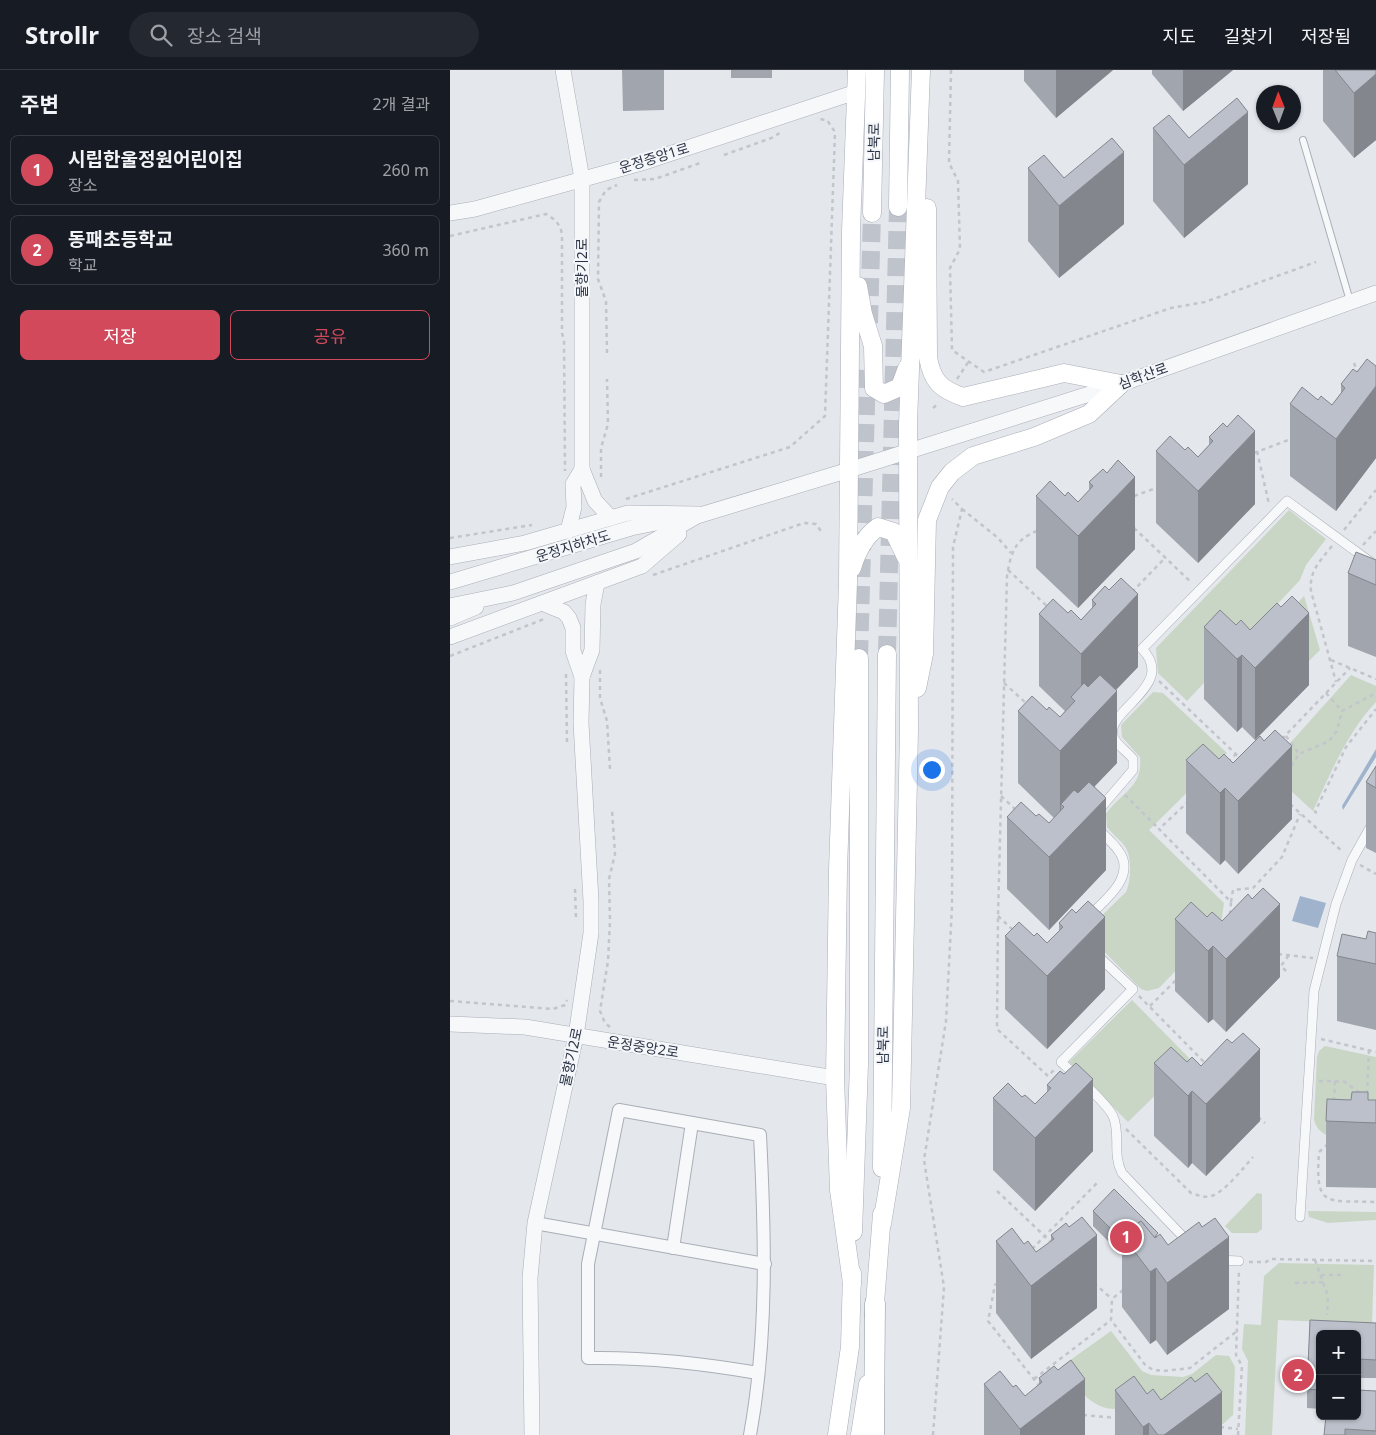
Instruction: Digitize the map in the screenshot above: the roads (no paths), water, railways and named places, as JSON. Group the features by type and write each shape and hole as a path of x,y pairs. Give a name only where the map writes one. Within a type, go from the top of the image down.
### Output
{"highway":[{"path":"875,1303 875,1430"}],"main road":[{"path":"852,1283 839,1190 835,1078 838,870 848,582 851,249 857,70"},
{"name":"남북로","path":"872,213 875,70"},
{"name":"남북로","path":"898,207 900,70"},
{"path":"882,1224 900,1108 910,730 908,452 921,70"},
{"path":"919,100 926,165 928,357 931,375 949,392 963,397 1064,372 1121,384"},
{"path":"851,249 863,314 873,346 874,388 884,394 900,387 910,360"},
{"path":"910,730 924,654 927,520 940,487 952,472 973,456 1034,437 1089,414 1121,384"},
{"path":"848,582 856,554 868,534 878,527 894,532 908,564"},
{"name":"남북로","path":"860,1435 870,1370 882,1224 887,654"},
{"name":"남북로","path":"837,1435 850,1347 859,1064 859,658"}],"street":[{"name":"물향기2로","path":"563,70 582,179 582,469"},
{"name":"운정중앙1로","path":"450,213 475,209 645,162 856,92"},
{"name":"심학산로","path":"700,515 908,452 1121,384 1376,293"},
{"path":"582,469 595,501 611,518"},
{"path":"568,531 574,507 574,484 582,469"},
{"path":"1080,926 1120,885 1123,874 1119,851 1090,820 1130,776 1134,765 1130,755 1116,742 1112,735 1112,728 1115,720 1148,686 1150,673 1148,655 1142,649 1287,501 1376,566"},
{"path":"450,557 526,543 628,513 700,515"},
{"path":"450,637 642,566 700,515"},
{"path":"450,618 513,593 636,551 700,515"},
{"name":"운정지하차도","path":"450,582 631,528 700,515"},
{"path":"450,573 512,565"},
{"path":"582,677 592,650 594,598 597,582"},
{"path":"450,606 513,593"},
{"path":"542,603 564,612 569,618 573,628 573,651 582,677"},
{"name":"물향기2로","path":"532,1435 530,1278 535,1223 576,1036 591,932 592,901 582,723 582,677"},
{"path":"1300,1217 1314,991 1336,904 1352,860 1376,817"},
{"path":"1086,945 1132,989 1062,1062 1113,1116 1115,1154 1117,1164 1122,1172 1196,1250"},
{"name":"운정중앙2로","path":"450,1024 525,1028 835,1078"},
{"path":"750,1435 758,1373 765,1264 760,1135 619,1110 588,1264 588,1358 634,1357 688,1361 758,1373"},
{"path":"673,1248 692,1123"},
{"path":"535,1223 765,1264"},
{"path":"1209,1258 1239,1261"}],"lane":[{"path":"1303,140 1350,301"}],"water":[{"path":"1376,749 1376,757 1343,810 1342,806"},
{"path":"1300,896 1326,903 1318,928 1292,921"}],"tunnel":[{"path":"887,654 898,207"},
{"path":"869,323 872,213"},
{"path":"859,658 867,369"}],"place":[{"name":"시립한울정원어린이집","path":"1126,1237"},
{"name":"동패초등학교","path":"1298,1375"}]}
